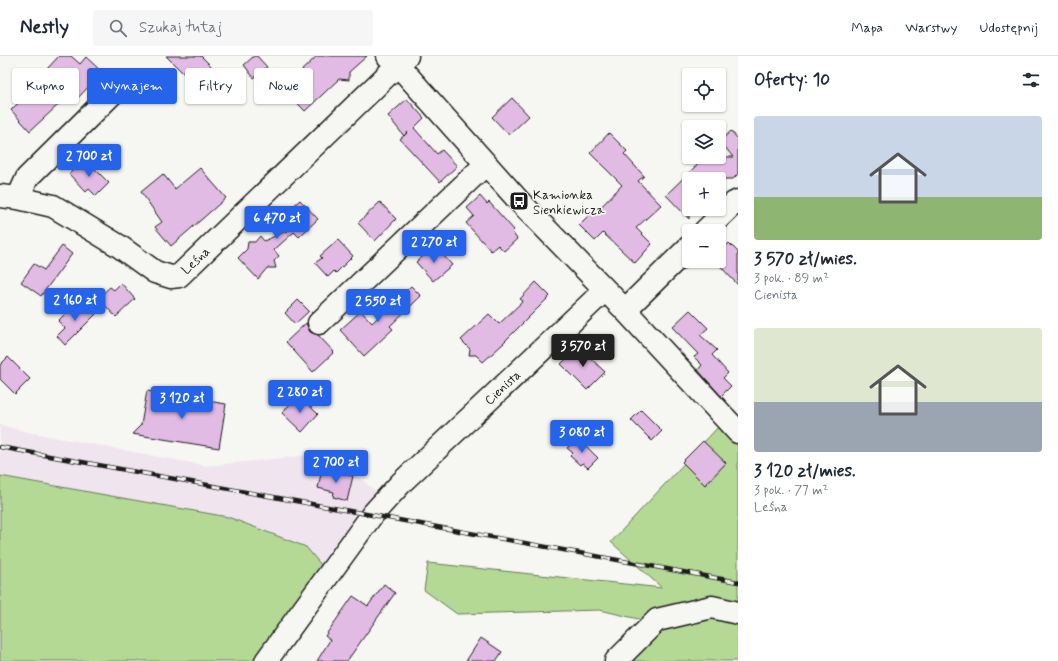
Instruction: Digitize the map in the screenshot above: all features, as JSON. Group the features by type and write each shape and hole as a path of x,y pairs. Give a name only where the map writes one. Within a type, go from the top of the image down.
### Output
{"street":[{"path":"398,59 519,202 625,310 738,432"},
{"name":"Leśna","path":"9,197 53,206 119,246 155,272 171,277 179,276 398,59"},
{"path":"9,197 102,104"},
{"path":"319,323 486,164"},
{"path":"712,224 738,201"},
{"path":"625,310 682,254"},
{"name":"Cienista","path":"266,661 372,515 402,482 605,290"},
{"path":"616,661 657,620 712,607 738,613"}],"shaded area":[{"path":"0,425 27,432 207,466 331,453 380,495 322,566 228,517 0,476"}],"green space":[{"path":"719,426 738,441 738,661 621,661 647,621 600,610 457,614 424,590 428,563 662,588 611,542"},
{"path":"0,476 228,517 306,547 322,566 254,661 0,661"}],"building":[{"path":"59,56 71,56 80,64 86,57 98,68 87,68 87,88 79,97 79,68 48,68"},
{"path":"166,56 201,56 213,68 185,68 185,75"},
{"path":"254,56 257,56 267,67 254,68 254,78 244,65"},
{"path":"317,56 367,56 349,72 349,80 339,79 313,103 313,68 304,68"},
{"path":"512,98 529,116 509,135 492,117"},
{"path":"407,99 424,118 414,128 437,154 442,150 457,166 440,182 400,139 404,136 388,116"},
{"path":"17,104 59,104 30,131 11,110"},
{"path":"298,104 312,104 305,111"},
{"path":"731,131 738,139 738,174 733,179 726,179 726,172 690,172 698,164 726,164 726,157 733,157 726,148 726,136"},
{"path":"609,133 627,151 624,154 644,176 638,181 661,205 636,228 652,244 635,263 603,233 595,241 579,225 597,207 599,209 622,185 590,153"},
{"path":"85,159 109,183 96,196 89,189 86,192 69,174"},
{"path":"200,168 226,198 171,246 155,227 162,222 141,192 163,174 175,189"},
{"path":"682,179 682,212 666,195"},
{"path":"480,196 487,204 489,202 514,230 512,232 517,239 504,251 498,245 491,251 466,223 474,216 467,208"},
{"path":"300,200 318,219 299,237 294,232 274,250 279,256 274,261 276,268 267,268 258,279 238,258 247,249 248,242 255,242 260,236 264,241 291,229 281,217"},
{"path":"380,202 396,219 375,241 358,223"},
{"path":"338,240 353,256 336,273 334,271 328,277 315,263 322,258 320,256"},
{"path":"729,243 738,252 738,285 722,268 726,268 726,246"},
{"path":"62,246 72,254 41,296 21,282 34,264 44,270"},
{"path":"435,246 452,265 433,281 416,262"},
{"path":"536,282 550,296 504,343 483,362 476,355 469,355 470,349 461,340 489,314 499,324 523,301 520,299"},
{"path":"121,283 135,299 116,317 98,298 110,287 114,290"},
{"path":"411,286 421,296 390,326 393,329 364,356 340,330 361,311 372,323"},
{"path":"298,300 309,311 295,324 285,313"},
{"path":"77,302 83,308 86,305 96,314 65,345 57,336 65,328 58,321"},
{"path":"690,310 708,328 700,335 717,350 712,355 728,373 723,378 731,386 721,396 698,370 702,365 694,357 698,354 672,327"},
{"path":"306,323 310,332 318,335 334,352 313,372 286,342"},
{"path":"579,347 605,372 587,390 561,364"},
{"path":"8,357 30,379 15,394 0,379 0,365"},
{"path":"147,391 226,404 219,448 132,434 141,425"},
{"path":"298,395 318,414 302,432 282,413"},
{"path":"641,410 662,431 652,441 631,420"},
{"path":"578,438 598,458 588,468 582,463 580,465 570,456 573,453 567,448"},
{"path":"703,441 726,463 705,485 682,462"},
{"path":"322,469 353,476 347,501 333,497 334,492 318,488"},
{"path":"384,584 395,593 347,661 317,661 330,640 325,636 353,596 368,606"},
{"path":"481,638 502,652 496,661 466,661"}],"railway":[{"path":"0,447 738,582"}],"place":[{"name":"Kamionka Sienkiewicza","path":"519,201"}]}
